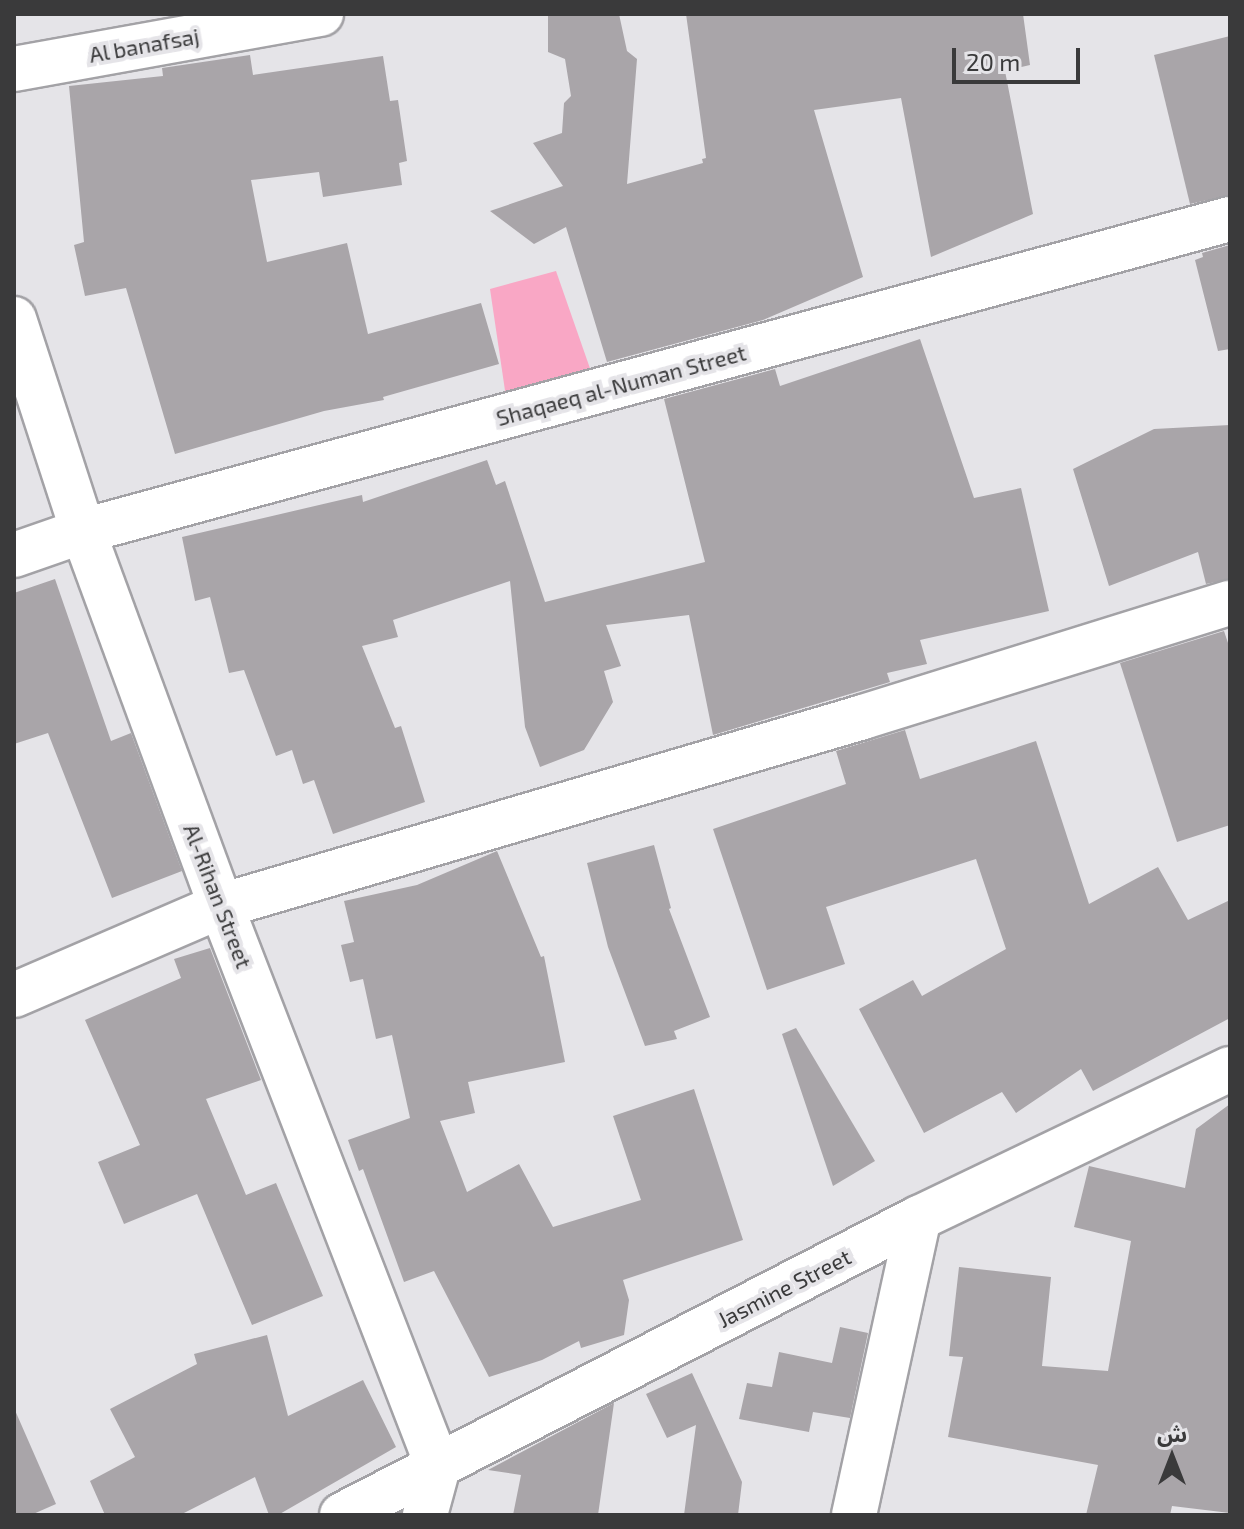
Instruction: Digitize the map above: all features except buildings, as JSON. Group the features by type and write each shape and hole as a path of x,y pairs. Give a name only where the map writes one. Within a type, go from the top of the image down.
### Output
{"street":[{"name":"Al banafsaj","path":"14,69 321,14"},
{"name":"Shaqaeq al-Numan Street","path":"14,555 83,531 1230,219"},
{"name":"Al-Rihan Street","path":"14,319 83,531 221,906 438,1467"},
{"path":"14,995 221,906 863,717 1230,603"},
{"name":"Jasmine Street","path":"342,1515 919,1218 1230,1069"},
{"path":"854,1515 919,1218"},
{"path":"425,1515 438,1467"}],"shaded area":[{"path":"556,271 593,377 507,404 490,289"}]}
